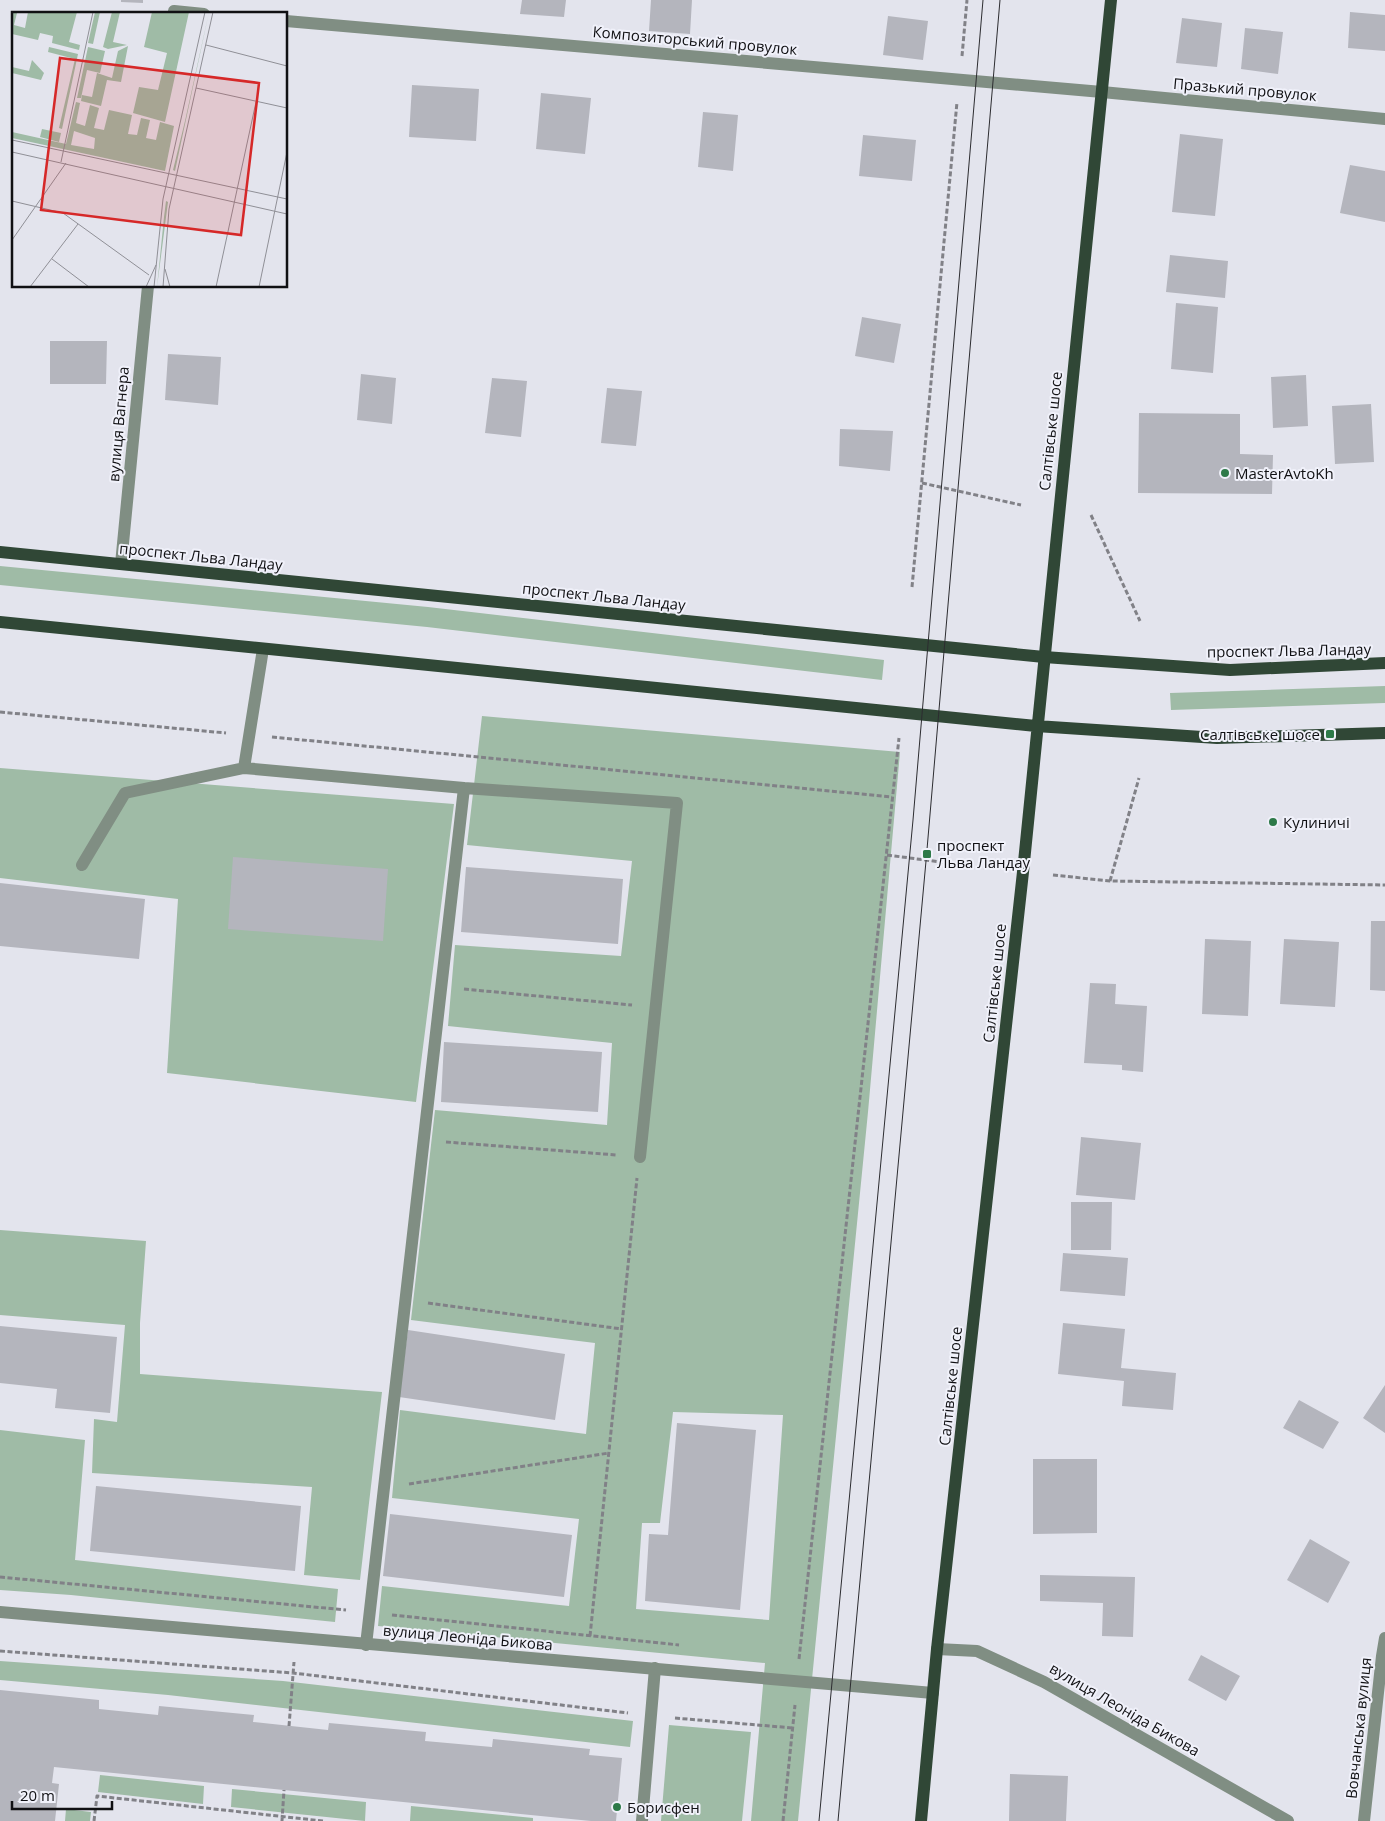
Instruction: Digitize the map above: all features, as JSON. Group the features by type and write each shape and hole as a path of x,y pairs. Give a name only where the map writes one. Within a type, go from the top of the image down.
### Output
{"main road":[{"name":"Салтівське шосе","path":"921,1821 932,1693 1022,872 1111,0"},
{"name":"проспект Льва Ландау","path":"0,552 1044,657 1230,670 1385,663"},
{"path":"0,622 1036,726 1217,738 1385,733"}],"street":[{"path":"174,8 194,12"},
{"name":"Композиторський провулок","path":"288,21 1102,92"},
{"name":"Празький провулок","path":"1102,92 1385,119"},
{"name":"вулиця Вагнера","path":"121,564 148,288"},
{"path":"244,768 263,649"},
{"path":"82,865 125,793 244,768 464,788 677,803 640,1157"},
{"path":"366,1645 464,788"},
{"name":"вулиця Леоніда Бикова","path":"0,1612 932,1693"},
{"name":"Вовчанська вулиця","path":"1364,1821 1385,1638"},
{"name":"вулиця Леоніда Бикова","path":"937,1649 977,1651 1044,1682 1288,1821"},
{"path":"642,1821 655,1668"}],"path":[{"path":"912,587 968,0"},
{"path":"922,483 1022,505"},
{"path":"1091,515 1140,621"},
{"path":"0,712 892,797"},
{"path":"783,1821 799,1657 899,738"},
{"path":"1110,881 1139,778"},
{"path":"886,855 986,868"},
{"path":"1052,875 1110,881 1385,885"},
{"path":"441,986 656,1007"},
{"path":"423,1140 640,1157 590,1636"},
{"path":"405,1300 622,1329"},
{"path":"384,1488 609,1453"},
{"path":"0,1577 685,1645"},
{"path":"289,1726 296,1639"},
{"path":"0,1651 294,1673 651,1716 793,1728"},
{"path":"790,1656 799,1657"},
{"path":"283,1819 284,1790"},
{"path":"94,1821 97,1796 283,1819 323,1821"}],"green space":[{"path":"0,566 428,607 884,660 882,680 427,627 0,585"},
{"path":"1385,686 1385,703 1171,710 1170,693"},
{"path":"482,716 900,752 868,1112 798,1821 751,1821 765,1663 378,1626 382,1586 569,1606 579,1519 392,1498 400,1410 586,1434 595,1343 411,1320 435,1110 607,1125 612,1043 448,1026 455,945 621,956 632,861 467,845","holes":["673,1412 783,1415 769,1620 636,1609 642,1523 660,1523"]},
{"path":"0,768 454,804 416,1102 167,1073 178,899 0,878"},
{"path":"0,1230 146,1241 140,1323 140,1374 382,1392 360,1580 304,1575 312,1487 92,1473 94,1419 117,1422 125,1325 0,1315"},
{"path":"0,1430 85,1440 75,1560 338,1589 335,1622 71,1595 0,1590"},
{"path":"0,1661 283,1681 633,1721 630,1747 168,1695 0,1680"},
{"path":"669,1725 751,1732 742,1821 661,1821"},
{"path":"100,1775 204,1786 203,1804 98,1792"},
{"path":"232,1789 366,1802 365,1821 231,1807"},
{"path":"411,1806 533,1818 533,1821 410,1821"},
{"path":"66,1809 91,1812 90,1821 65,1821"}],"building":[{"path":"121,0 143,0 143,3 121,2"},
{"path":"522,0 566,0 564,17 520,14"},
{"path":"651,0 692,0 690,34 649,31"},
{"path":"1350,12 1385,15 1385,51 1348,48"},
{"path":"888,16 928,21 923,60 883,55"},
{"path":"1182,18 1222,23 1217,67 1176,63"},
{"path":"1245,28 1283,32 1278,74 1241,69"},
{"path":"412,85 479,89 476,141 409,137"},
{"path":"541,93 591,98 585,154 536,149"},
{"path":"703,112 738,115 733,171 698,167"},
{"path":"1180,134 1223,139 1215,216 1172,212"},
{"path":"863,135 916,140 912,181 859,176"},
{"path":"1350,165 1385,171 1385,222 1340,213"},
{"path":"1170,255 1228,261 1225,298 1166,292"},
{"path":"1176,303 1218,307 1213,373 1171,369"},
{"path":"862,317 901,324 894,363 855,356"},
{"path":"50,341 107,341 106,384 50,384"},
{"path":"168,354 221,357 218,405 165,400"},
{"path":"361,374 396,378 392,424 357,420"},
{"path":"1306,375 1308,426 1273,428 1271,377"},
{"path":"492,378 527,381 521,437 485,433"},
{"path":"607,388 642,391 636,446 601,443"},
{"path":"1371,404 1374,462 1335,464 1332,406"},
{"path":"1139,413 1240,414 1240,454 1273,455 1272,494 1138,493"},
{"path":"840,429 893,431 890,471 839,466"},
{"path":"233,857 388,869 383,941 228,929"},
{"path":"466,867 623,879 618,944 461,932"},
{"path":"0,883 145,899 139,959 0,946"},
{"path":"1371,921 1385,921 1385,991 1370,990"},
{"path":"1205,939 1251,941 1248,1016 1202,1014"},
{"path":"1284,939 1339,942 1335,1007 1280,1004"},
{"path":"1090,983 1116,984 1115,1004 1147,1006 1143,1072 1122,1070 1122,1065 1084,1063"},
{"path":"444,1042 602,1052 598,1112 441,1102"},
{"path":"1081,1137 1141,1143 1135,1200 1076,1195"},
{"path":"1071,1202 1112,1202 1111,1250 1071,1250"},
{"path":"1063,1253 1128,1258 1125,1296 1060,1291"},
{"path":"1063,1323 1125,1329 1121,1368 1176,1373 1173,1410 1122,1406 1124,1381 1058,1374"},
{"path":"0,1326 117,1337 110,1413 55,1408 57,1389 0,1383"},
{"path":"408,1330 565,1354 555,1420 399,1397"},
{"path":"1385,1385 1385,1433 1363,1418"},
{"path":"1299,1400 1339,1422 1323,1449 1283,1428"},
{"path":"677,1423 756,1430 740,1610 645,1601 649,1534 668,1535"},
{"path":"1033,1459 1097,1459 1097,1533 1033,1534"},
{"path":"96,1486 301,1506 295,1571 90,1551"},
{"path":"390,1514 572,1535 564,1597 383,1576"},
{"path":"1310,1539 1350,1562 1328,1603 1287,1580"},
{"path":"1040,1575 1135,1577 1133,1637 1102,1636 1103,1603 1040,1601"},
{"path":"1201,1655 1240,1676 1226,1701 1188,1680"},
{"path":"0,1690 99,1700 99,1709 158,1715 159,1706 254,1715 253,1722 328,1730 329,1723 426,1732 425,1741 492,1747 493,1739 590,1749 589,1755 622,1758 616,1821 591,1821 54,1767 52,1783 59,1784 55,1821 0,1821"},
{"path":"1010,1774 1068,1776 1066,1821 1009,1821"}],"tram line":[{"path":"819,1821 913,820 983,0"},
{"path":"838,1821 926,861 1000,0"}],"place":[{"name":"MasterAvtoKh","path":"1225,473"},
{"name":"Салтівське шосе","path":"1330,734"},
{"name":"Кулиничі","path":"1273,822"},
{"name":"проспект Льва Ландау","path":"927,854"},
{"name":"Борисфен","path":"617,1807"}]}
